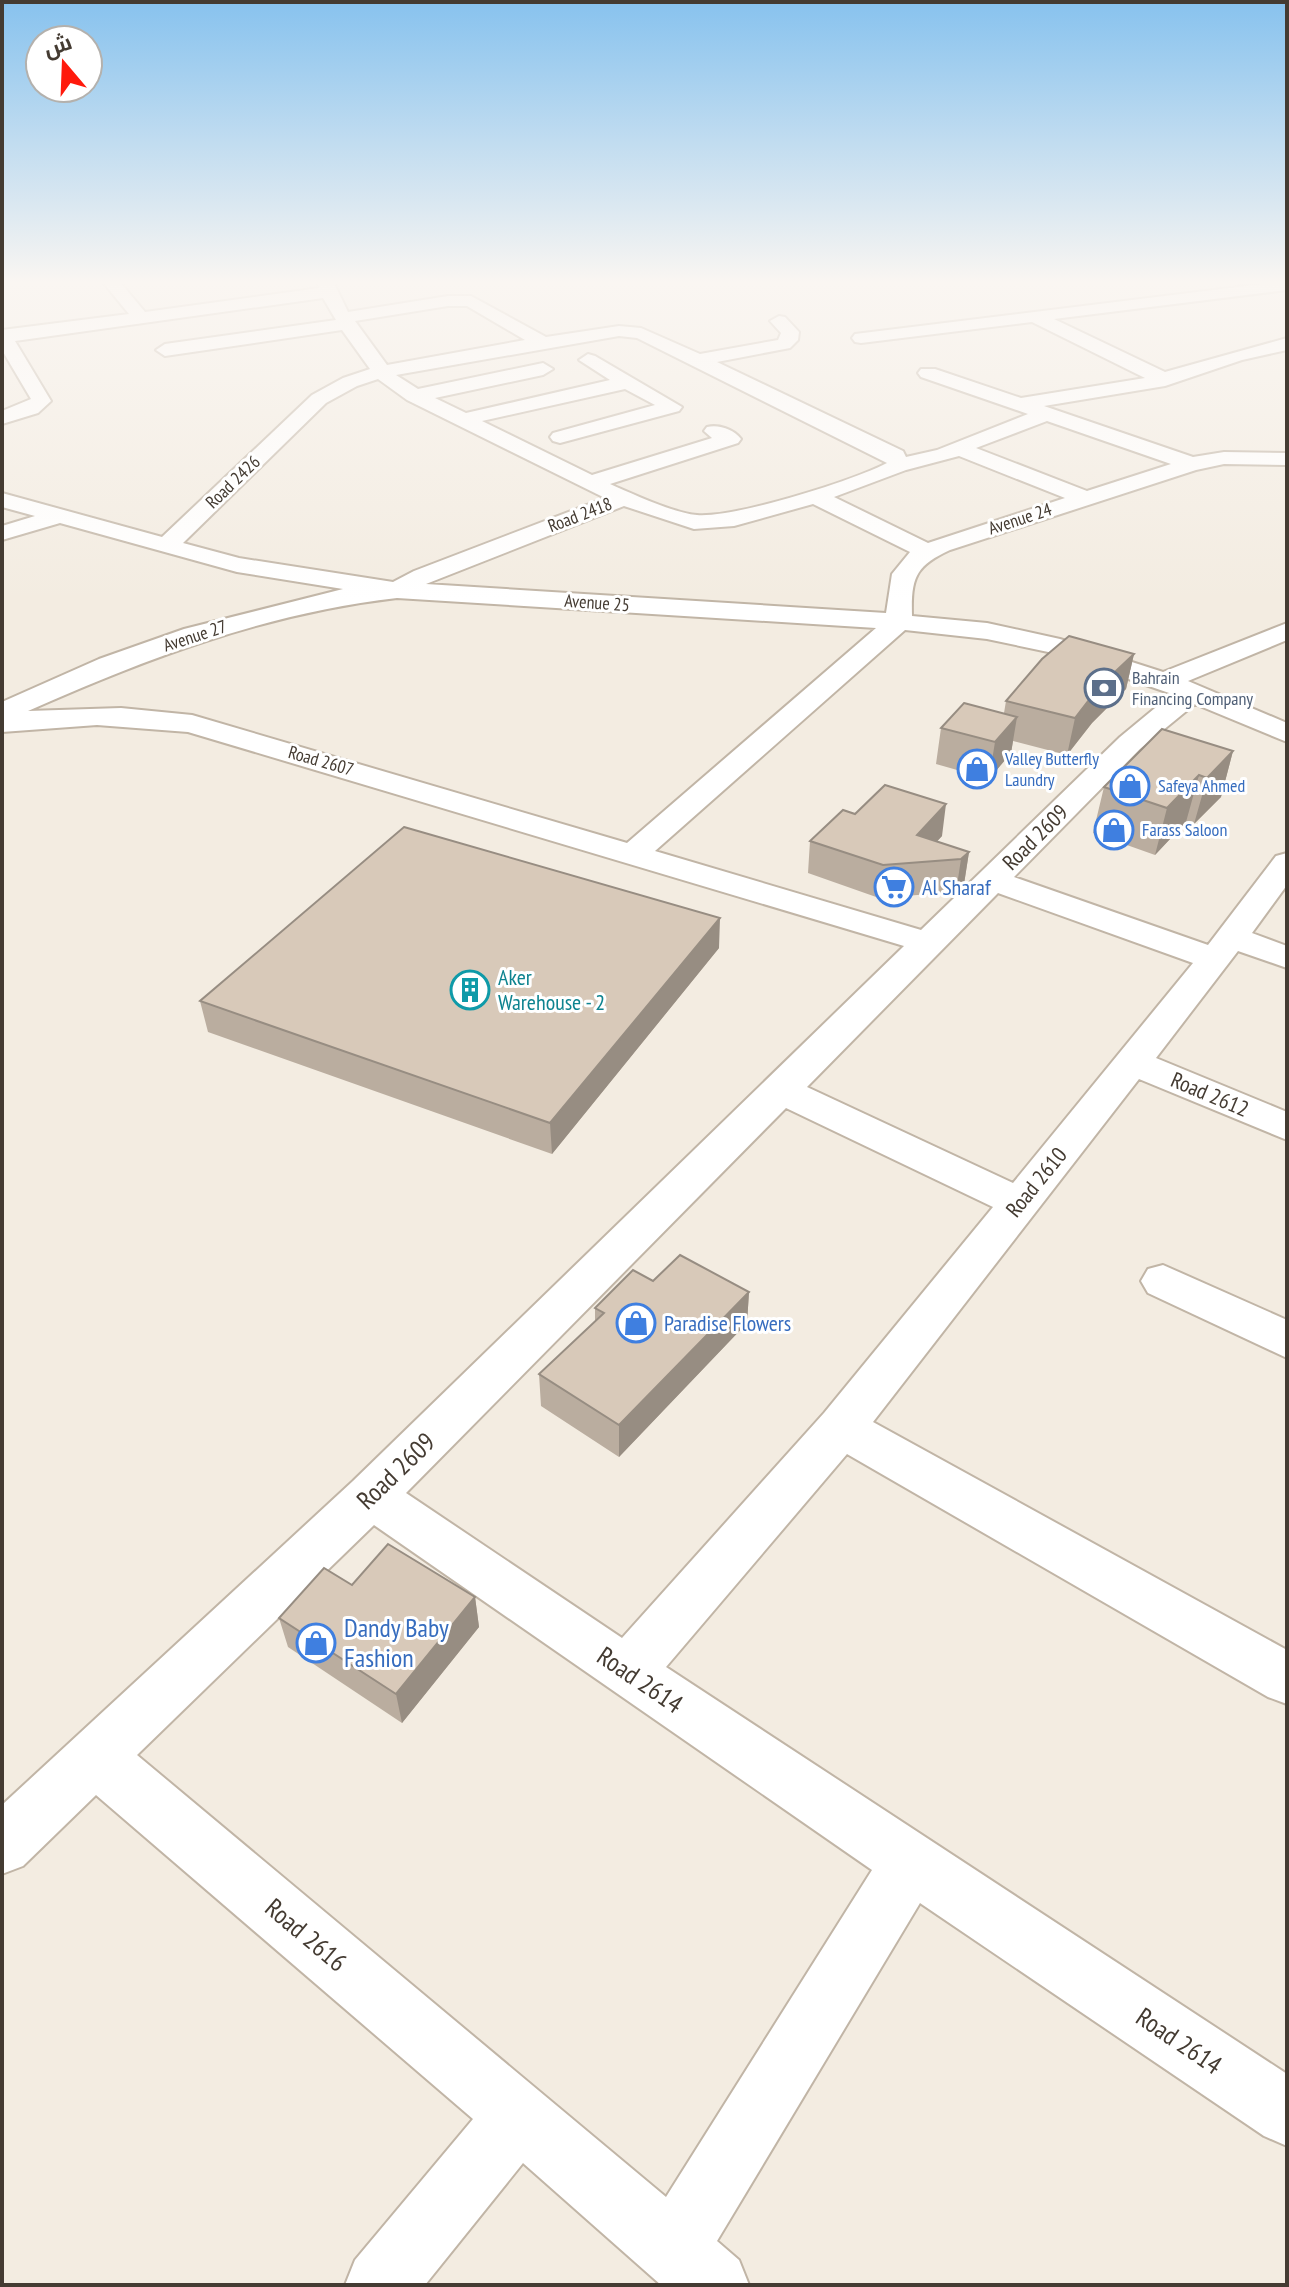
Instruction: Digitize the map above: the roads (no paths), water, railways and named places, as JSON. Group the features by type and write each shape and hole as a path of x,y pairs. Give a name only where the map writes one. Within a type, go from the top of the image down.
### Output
{"street":[{"path":"2,418 31,409 41,401 35,388"},
{"name":"Road 2426","path":"166,546 319,399 337,388"},
{"path":"400,388 624,498"},
{"path":"414,396 454,388"},
{"path":"492,388 526,405"},
{"path":"461,420 603,388"},
{"path":"560,437 672,407 639,388"},
{"path":"756,388 895,456 899,465"},
{"name":"Avenue 24","path":"969,388 1192,464"},
{"path":"1018,405 1120,388"},
{"name":"Road 2418","path":"397,590 423,576 624,498 685,520 704,523 726,521 815,496 899,465 929,460 1047,414"},
{"path":"590,483 731,439 714,431"},
{"path":"958,448 1086,498"},
{"name":"Avenue 24","path":"926,551 1192,464 1224,458 1287,459"},
{"path":"633,854 899,622 902,577 906,567 926,551 815,496"},
{"name":"Avenue 25","path":"2,500 237,565 397,590 899,622 1025,638 1178,687 1287,733"},
{"path":"2,533 60,516"},
{"name":"Avenue 27","path":"2,713 109,665 193,635 339,597 397,590"},
{"name":"Road 2609","path":"2,1845 371,1496 1130,743 1178,687 1287,631"},
{"name":"Road 2607","path":"2,723 89,715 142,717 192,724 929,943"},
{"name":"Road 2610","path":"627,1672 841,1427 1223,948 1287,863"},
{"path":"992,880 1223,948 1287,958"},
{"name":"Road 2612","path":"1132,1062 1287,1127"},
{"path":"782,1090 1020,1203"},
{"path":"1163,1281 1287,1340"},
{"path":"841,1427 1287,1679"},
{"name":"Road 2614","path":"371,1496 627,1672 1287,2113"},
{"name":"Road 2616","path":"94,1756 694,2267"},
{"path":"694,2267 911,1862"},
{"path":"380,2285 519,2115"}],"place":[{"name":"Bahrain Financing Company","path":"1104,688"},
{"name":"Valley Butterfly Laundry","path":"977,769"},
{"name":"Safeya Ahmed","path":"1130,786"},
{"name":"Farass Saloon","path":"1114,830"},
{"name":"Al Sharaf","path":"894,887"},
{"name":"Aker Warehouse - 2","path":"470,990"},
{"name":"Paradise Flowers","path":"636,1323"},
{"name":"Dandy Baby Fashion","path":"316,1643"}]}
